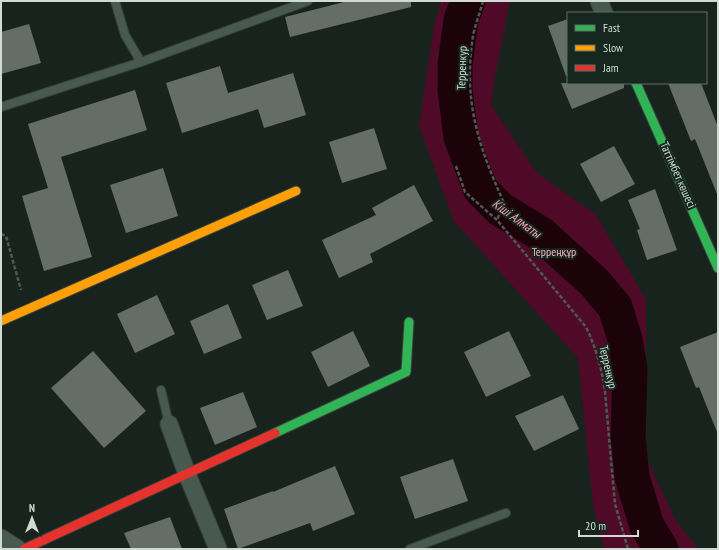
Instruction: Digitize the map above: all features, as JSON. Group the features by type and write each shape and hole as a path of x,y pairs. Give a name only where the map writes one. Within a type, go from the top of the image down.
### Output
{"street":[{"path":"599,1 604,12"},
{"name":"Таттімбет көшесі","path":"636,84 718,268"},
{"path":"1,321 296,191"},
{"path":"24,549 406,372 409,322"},
{"path":"169,424 187,474 218,549"},
{"path":"1,538 18,549"}],"lane":[{"path":"115,1 125,35 142,62"},
{"path":"1,107 142,62 308,1"},
{"path":"161,390 169,424"},
{"path":"410,549 506,513"}],"path":[{"name":"Терренкур","path":"483,1 473,34 470,98 482,150 504,203 497,220"},
{"name":"Терренкур","path":"456,166 465,192 497,220 586,327 595,346 603,375 615,504 628,549"},
{"path":"1,234 6,236 26,310"}],"green space":[{"name":"Терреңқұр","path":"441,1 510,1 494,81 491,105 537,173 595,214 646,299 646,396 643,451 676,521 699,549 604,549 593,505 578,358 454,221 419,126 434,26"}],"building":[{"path":"348,1 411,1 411,7 290,37 285,17"},
{"path":"567,19 567,76 566,76 548,26"},
{"path":"29,24 41,63 1,74 1,32"},
{"path":"220,66 228,93 293,73 306,115 264,128 258,109 182,133 166,83"},
{"path":"561,83 624,84 624,88 572,109"},
{"path":"668,84 701,84 718,127 718,194 695,139 691,141"},
{"path":"135,90 147,130 61,157 92,257 44,271 22,196 48,188 28,124"},
{"path":"374,128 387,169 342,183 329,142"},
{"path":"614,146 635,184 601,202 580,164"},
{"path":"163,168 178,216 126,233 110,185"},
{"path":"414,185 433,221 370,254 373,262 339,278 322,240 376,215 372,208"},
{"path":"655,189 677,250 647,260 637,230 640,229 628,200"},
{"path":"288,270 303,306 267,320 252,285"},
{"path":"157,295 175,334 135,353 117,314"},
{"path":"228,304 242,338 204,354 190,321"},
{"path":"353,331 370,366 328,387 311,352"},
{"path":"509,331 531,376 486,397 464,352"},
{"path":"718,332 717,432 699,387 696,388 680,347"},
{"path":"93,351 146,411 104,448 51,388"},
{"path":"243,392 257,427 215,445 200,408"},
{"path":"563,395 579,429 534,451 515,416"},
{"path":"453,459 468,501 415,519 400,477"},
{"path":"335,466 355,514 313,531 310,523 238,549 224,509 273,492"},
{"path":"170,517 182,549 131,549 124,533"}],"waterway":[{"name":"Кіші Алматы","path":"468,1 461,20 455,65 455,90 461,137 481,190 500,209 541,234 594,282 615,307 625,339 630,369 628,437 632,477 647,526 661,549"}],"traffic: fast":[{"path":"636,84 718,268"},
{"path":"275,433 406,372 409,322"}],"traffic: slow":[{"path":"1,321 296,191"}],"traffic: jam":[{"path":"24,549 275,433"}]}
